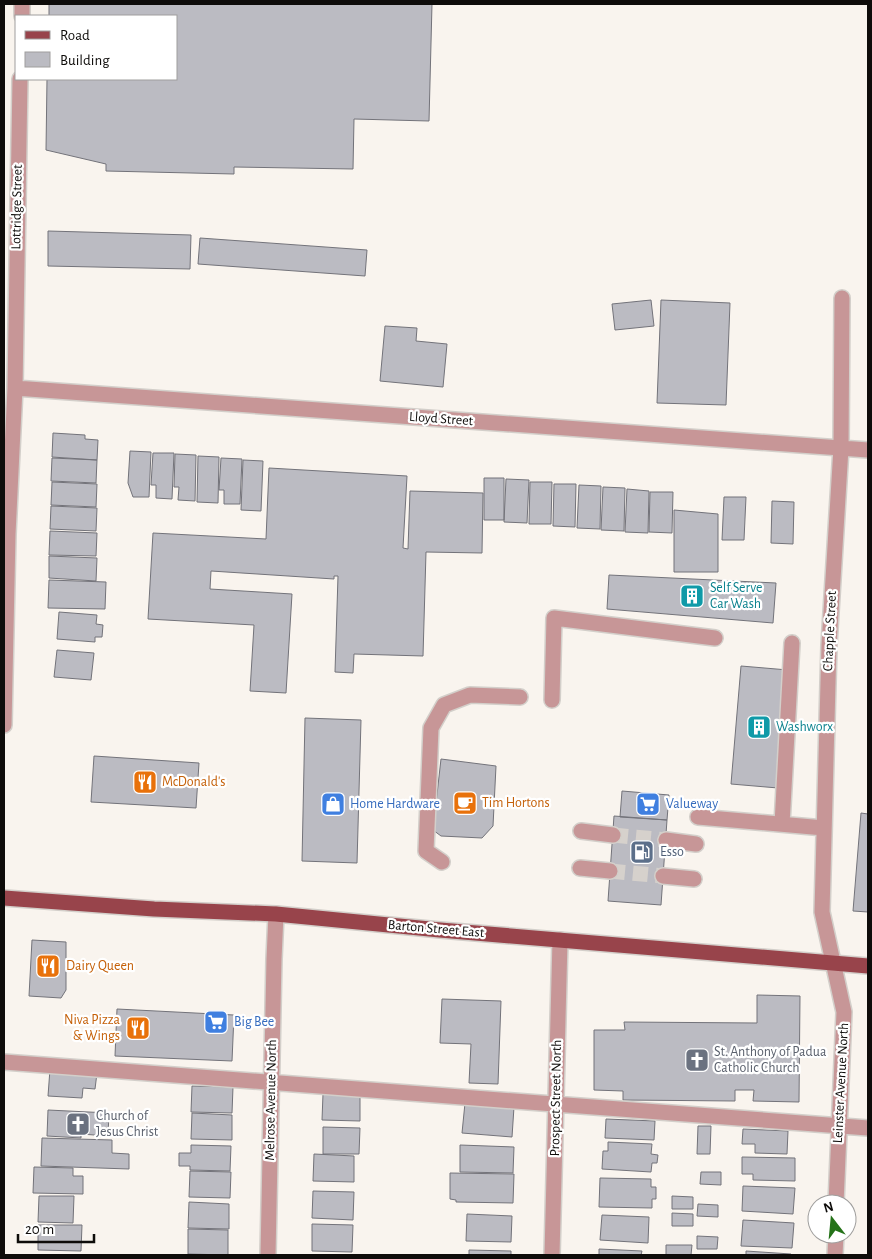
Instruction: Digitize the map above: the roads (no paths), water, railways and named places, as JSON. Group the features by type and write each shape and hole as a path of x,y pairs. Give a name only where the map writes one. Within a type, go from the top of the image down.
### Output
{"main road":[{"name":"Barton Street East","path":"4,898 154,909 276,914 868,966"}],"street":[{"name":"Lottridge Street","path":"4,725 6,534 15,388 9,363 11,187 20,80"},
{"name":"Chapple Street","path":"832,964 822,912 829,645 841,448 842,298"},
{"name":"Lloyd Street","path":"15,388 868,450"},
{"path":"552,700 554,618 715,638"},
{"path":"782,824 792,643"},
{"path":"442,862 426,851 431,728 444,705 470,695 520,698"},
{"path":"698,817 824,828"},
{"path":"581,831 613,835"},
{"path":"666,840 696,844"},
{"path":"580,868 610,871"},
{"path":"663,876 694,879"},
{"name":"Melrose Avenue North","path":"268,1255 276,914"},
{"name":"Prospect Street North","path":"552,1255 560,940"},
{"name":"Leinster Avenue North","path":"832,964 844,1012 836,1194"},
{"path":"4,1062 868,1128"}],"tunnel":[{"path":"613,835 666,840"},
{"path":"610,871 663,876"}],"place":[{"name":"Self Serve Car Wash","path":"692,596"},
{"name":"Washworx","path":"759,727"},
{"name":"McDonald's","path":"145,782"},
{"name":"Tim Hortons","path":"465,803"},
{"name":"Home Hardware","path":"333,804"},
{"name":"Valueway","path":"648,804"},
{"name":"Esso","path":"642,852"},
{"name":"Dairy Queen","path":"48,966"},
{"name":"Big Bee","path":"216,1022"},
{"name":"Niva Pizza & Wings","path":"138,1028"},
{"name":"St. Anthony of Padua Catholic Church","path":"697,1060"},
{"name":"Church of Jesus Christ","path":"78,1124"}]}
